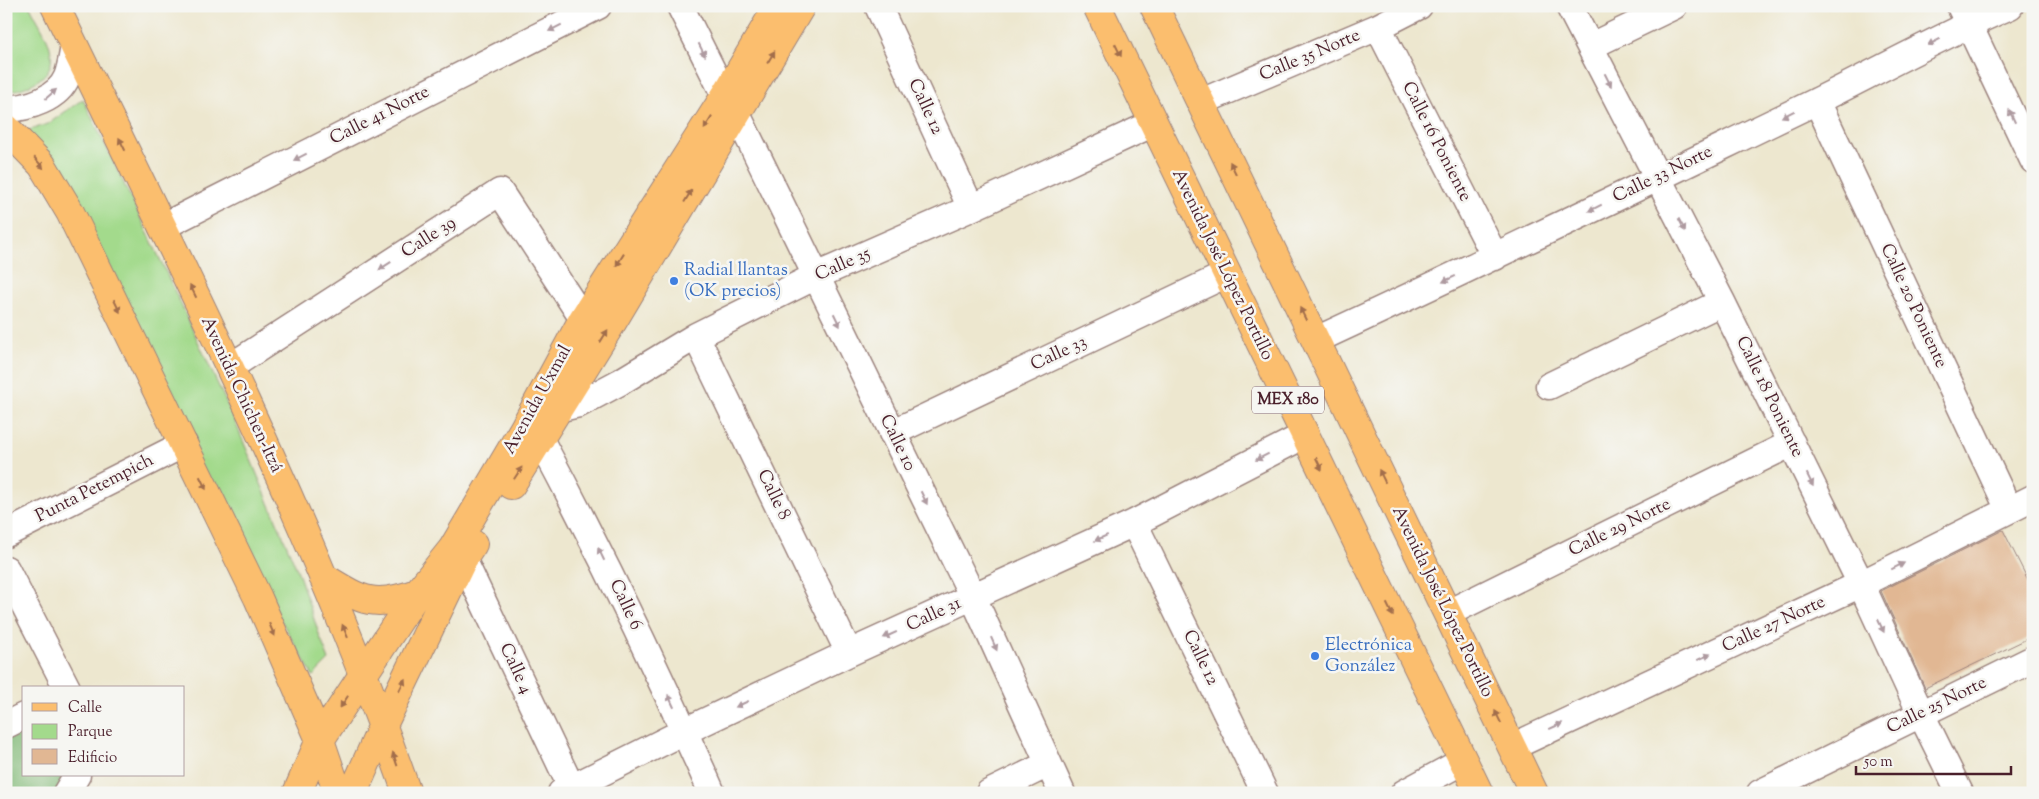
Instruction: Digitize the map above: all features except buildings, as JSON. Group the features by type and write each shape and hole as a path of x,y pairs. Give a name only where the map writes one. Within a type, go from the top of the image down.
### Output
{"main road":[{"name":"Avenida Chichen-Itzá","path":"55,6 230,367 323,577 363,673 407,793"},
{"name":"Avenida Uxmal","path":"550,400 613,321 731,105 778,6"},
{"name":"Avenida Uxmal","path":"353,793 458,553 532,433 550,400 583,319 801,6"},
{"name":"Avenida José López Portillo","path":"1097,6 1479,793"},
{"name":"Avenida José López Portillo","path":"1154,6 1534,793"},
{"path":"6,128 42,165 70,212 258,598 320,740 338,793"},
{"name":"Avenida Uxmal","path":"297,793 320,740 363,673 417,594 458,553"},
{"path":"323,577 355,596 371,602 401,599 417,594"}],"street":[{"name":"Calle 41 Norte","path":"162,226 598,6"},
{"name":"Calle 10","path":"680,6 816,276 973,597 1062,793"},
{"name":"Calle 12","path":"878,6 972,208"},
{"name":"Calle 18 Poniente","path":"1569,6 1722,302 1861,584 1960,793"},
{"path":"1591,46 1674,6"},
{"name":"Calle 33 Norte","path":"1316,340 1495,257 1817,101 1964,15 2010,6"},
{"name":"Calle 35 Norte","path":"1201,102 1378,27 1414,7"},
{"path":"1964,15 2033,160"},
{"name":"Calle 16 Poniente","path":"1378,27 1495,257"},
{"path":"6,109 35,103 50,97 66,78 74,46"},
{"name":"Calle 20 Poniente","path":"1817,101 2009,510"},
{"name":"Calle 35","path":"550,400 573,406 587,400 696,336 816,276 972,208 1154,124"},
{"name":"Calle 39","path":"230,367 500,192 583,319"},
{"name":"Calle 33","path":"892,433 1227,274"},
{"path":"1549,386 1722,302"},
{"name":"Calle 8","path":"696,336 849,653"},
{"name":"Calle 6","path":"532,433 599,550 685,731 712,793"},
{"name":"Calle 31","path":"569,791 685,731 849,653 1134,523 1305,435"},
{"name":"Calle 29 Norte","path":"1448,613 1792,443"},
{"name":"Punta Petempich","path":"6,534 184,444"},
{"name":"Calle 27 Norte","path":"1512,747 1861,584 2033,498"},
{"name":"Calle 12","path":"1134,523 1265,793"},
{"name":"Calle 4","path":"458,553 569,791"},
{"path":"6,569 66,686"},
{"name":"Calle 25 Norte","path":"1760,793 2033,659"},
{"path":"6,725 22,717"},
{"path":"1404,793 1463,761"},
{"path":"989,793 1048,764"},
{"path":"66,793 75,776"}],"green space":[{"path":"6,6 30,6 48,41 51,61 49,69 38,81 14,91 6,92"},
{"path":"83,99 233,417 298,572 329,660 313,676 268,598 26,131 48,124"},
{"path":"22,730 22,776 68,776 57,793 6,793 6,738"}],"place":[{"name":"Radial llantas (OK precios)","path":"674,281"},
{"name":"Electrónica González","path":"1315,656"}]}
